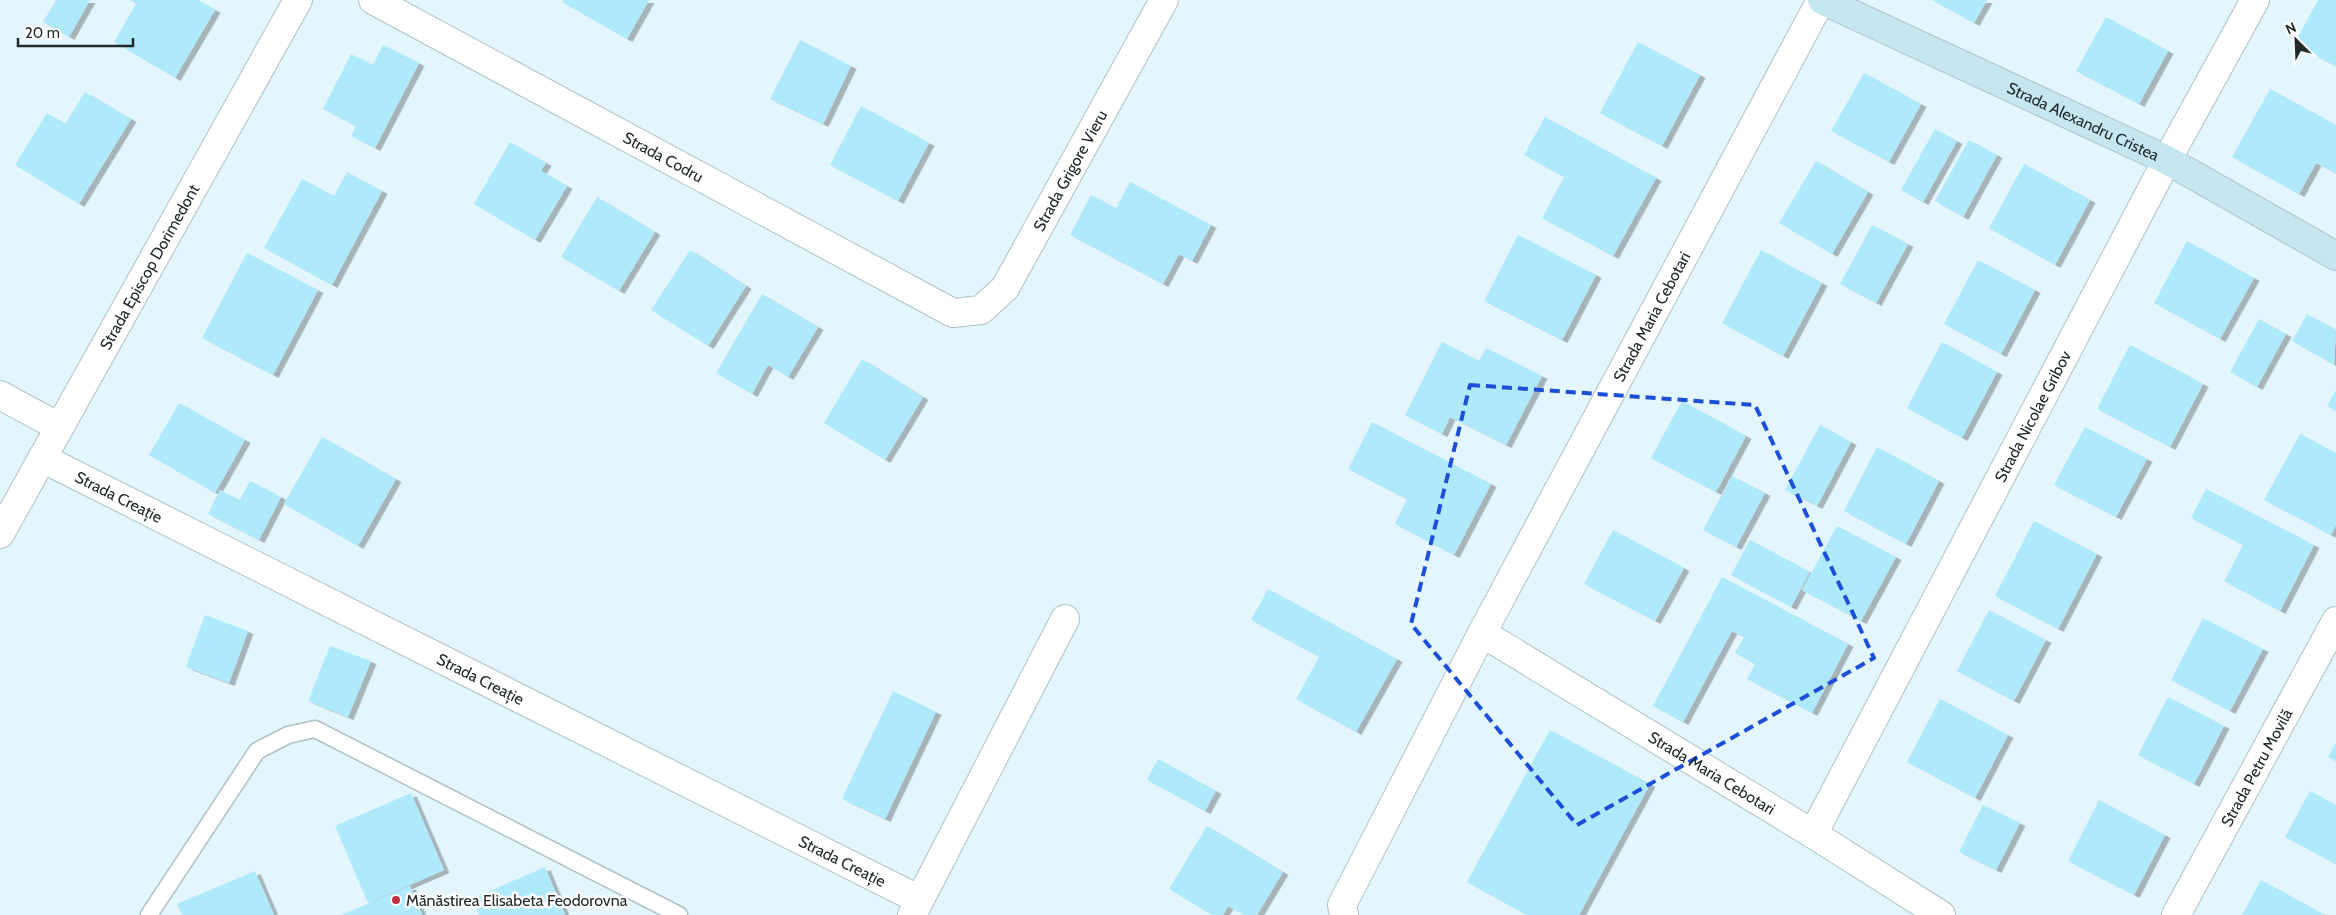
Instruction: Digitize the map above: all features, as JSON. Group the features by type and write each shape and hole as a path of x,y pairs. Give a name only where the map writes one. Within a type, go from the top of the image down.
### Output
{"street":[{"name":"Strada Episcop Dorimedont","path":"0,534 298,0"},
{"name":"Strada Codru","path":"373,0 954,313"},
{"name":"Strada Grigore Vieru","path":"954,313 981,310 1005,288 1164,0"},
{"name":"Strada Alexandru Cristea","path":"1821,0 2167,160 2336,256"},
{"name":"Strada Maria Cebotari","path":"1344,915 1342,905 1482,633 1821,0"},
{"name":"Strada Nicolae Gribov","path":"1813,834 2167,160 2255,0"},
{"path":"0,395 60,427"},
{"name":"Strada Creație","path":"42,458 916,908"},
{"path":"916,908 1065,619"},
{"name":"Strada Petru Movilă","path":"2176,915 2336,621"},
{"name":"Strada Maria Cebotari","path":"1482,633 1813,834 1941,915"}],"lane":[{"path":"149,915 257,751 288,735 315,729 653,909 679,915"}],"highlighted area":[{"path":"1470,385 1755,405 1874,658 1577,825 1411,624"}],"building":[{"path":"56,0 90,0 69,37 43,22"},
{"path":"130,0 198,0 215,10 175,78 114,42 136,4"},
{"path":"563,0 649,0 627,39 562,2"},
{"path":"1932,0 1987,0 1974,23"},
{"path":"2318,0 2336,0 2336,66 2294,45"},
{"path":"2106,17 2168,51 2139,104 2076,71"},
{"path":"800,40 851,66 823,124 770,99"},
{"path":"1638,42 1700,75 1662,146 1600,113"},
{"path":"383,45 419,63 375,148 351,136 356,126 323,109 351,54 373,65"},
{"path":"1864,73 1921,104 1889,162 1831,131"},
{"path":"2270,89 2336,125 2336,173 2316,163 2299,194 2232,157"},
{"path":"85,92 131,119 79,204 15,165 47,113 65,124"},
{"path":"861,106 929,143 898,201 830,165"},
{"path":"1545,117 1656,178 1613,256 1542,218 1564,177 1524,155"},
{"path":"1935,129 1957,141 1923,202 1901,190"},
{"path":"1969,140 1997,155 1963,217 1935,201"},
{"path":"510,142 546,163 541,171 567,186 535,240 474,204"},
{"path":"1816,161 1868,192 1832,254 1779,223"},
{"path":"2024,164 2090,200 2055,265 1989,228"},
{"path":"347,172 382,191 332,285 264,248 302,179 334,196"},
{"path":"1130,182 1211,225 1192,261 1179,254 1163,284 1070,235 1091,195 1116,208"},
{"path":"597,197 655,232 619,291 561,257"},
{"path":"1872,225 1908,244 1876,303 1840,284"},
{"path":"1518,235 1596,275 1562,340 1484,301"},
{"path":"2187,241 2254,278 2220,339 2154,303"},
{"path":"690,250 746,286 708,346 651,310"},
{"path":"1761,250 1822,283 1783,356 1722,323"},
{"path":"247,253 318,290 273,375 202,338"},
{"path":"1978,260 2035,290 2001,354 1944,324"},
{"path":"762,294 818,327 788,377 768,365 752,394 716,373"},
{"path":"2307,314 2336,330 2334,365 2292,341"},
{"path":"2259,319 2286,334 2257,387 2230,372"},
{"path":"1442,342 1479,361 1486,348 1542,376 1506,445 1450,417 1442,434 1405,415"},
{"path":"1942,342 1997,372 1962,438 1907,408"},
{"path":"2130,345 2203,384 2170,447 2097,409"},
{"path":"862,359 923,397 885,460 824,423"},
{"path":"2336,390 2336,411 2327,406"},
{"path":"1682,401 1746,436 1716,492 1651,458"},
{"path":"179,403 245,440 215,493 149,455"},
{"path":"1372,422 1491,484 1454,555 1395,524 1407,499 1348,469"},
{"path":"1820,425 1851,442 1817,506 1785,490"},
{"path":"2085,427 2147,459 2116,517 2054,485"},
{"path":"2300,434 2336,453 2336,525 2331,535 2264,500"},
{"path":"322,437 396,479 358,546 284,504"},
{"path":"1877,447 1939,481 1906,544 1844,511"},
{"path":"1732,476 1765,493 1736,547 1703,530"},
{"path":"250,481 281,497 259,540 208,514 220,490 240,500"},
{"path":"2206,489 2314,545 2280,611 2224,581 2243,545 2191,518"},
{"path":"2034,521 2097,554 2058,629 1995,596"},
{"path":"1837,526 1896,557 1861,621 1802,590"},
{"path":"1613,530 1684,568 1655,621 1584,584"},
{"path":"1750,540 1810,572 1791,607 1731,575"},
{"path":"1722,577 1848,644 1812,713 1747,679 1755,664 1735,653 1744,637 1732,631 1683,722 1653,706"},
{"path":"1268,589 1397,659 1356,732 1296,699 1319,657 1251,620"},
{"path":"1989,610 2046,640 2014,701 1957,671"},
{"path":"205,615 248,631 229,683 186,667"},
{"path":"2203,618 2263,649 2230,711 2171,680"},
{"path":"330,646 371,661 348,717 308,701"},
{"path":"893,691 936,712 885,819 842,799"},
{"path":"2168,697 2224,726 2194,784 2138,755"},
{"path":"1940,699 2008,735 1975,798 1907,762"},
{"path":"1550,730 1650,784 1579,915 1527,915 1467,882"},
{"path":"2336,742 2336,761 2328,757"},
{"path":"1158,759 1216,791 1205,811 1147,780"},
{"path":"2310,791 2336,805 2336,864 2285,837"},
{"path":"411,793 444,870 368,903 335,826"},
{"path":"2099,800 2165,835 2134,895 2068,861"},
{"path":"1983,805 2020,823 1996,870 1959,852"},
{"path":"1207,826 1283,872 1257,915 1244,915 1228,906 1223,915 1212,915 1169,889"},
{"path":"545,867 565,915 479,915 472,899"},
{"path":"255,871 274,915 182,915 177,904"},
{"path":"2261,880 2323,914 2242,915"},
{"name":"Mănăstirea Elisabeta Feodorovna","path":"410,886 422,915 341,915"}],"place":[{"name":"Mănăstirea Elisabeta Feodorovna","path":"396,900"}]}
